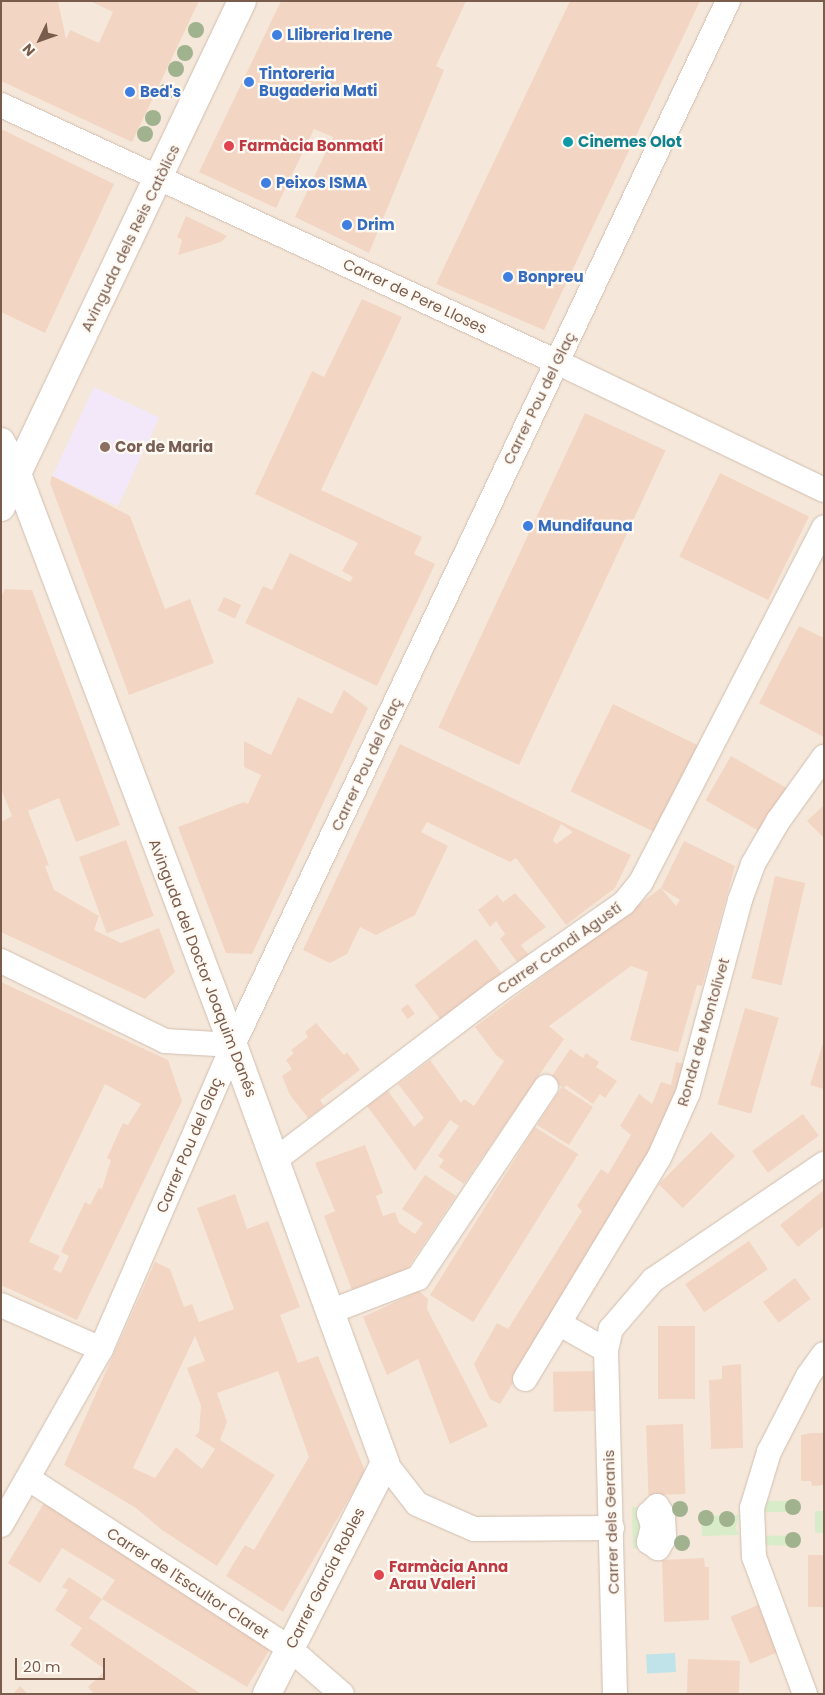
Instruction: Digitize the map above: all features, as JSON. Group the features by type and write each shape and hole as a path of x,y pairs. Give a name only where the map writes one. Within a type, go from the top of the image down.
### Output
{"street":[{"name":"Avinguda dels Reis Catòlics","path":"1,507 160,178 242,1"},
{"name":"Carrer Pou del Glaç","path":"1,1525 29,1479 101,1349 232,1045 728,1"},
{"name":"Carrer de Pere Lloses","path":"2,106 557,362 824,490"},
{"name":"Avinguda del Doctor Joaquim Danés","path":"1,442 17,474 232,1045 332,1311 385,1463"},
{"name":"Carrer Candi Agustí","path":"275,1160 495,993 624,903 641,882 824,527"},
{"name":"Ronda de Montolivet","path":"525,1380 659,1158 688,1093 740,900 753,864 778,821 824,757"},
{"path":"1,961 165,1040 232,1045"},
{"path":"332,1311 418,1278 546,1087"},
{"path":"560,1324 606,1350 612,1329 653,1280 824,1164"},
{"path":"1,1305 101,1349"},
{"name":"Carrer dels Geranis","path":"606,1350 615,1694"},
{"path":"805,1694 754,1557 752,1508 769,1452 808,1376 824,1354"},
{"path":"385,1463 417,1504 474,1529 612,1528"},
{"name":"Carrer García Robles","path":"267,1694 385,1463"},
{"name":"Carrer de l'Escultor Claret","path":"29,1479 289,1648 342,1694"}],"shaded area":[{"path":"1,1 824,1 824,1694 1,1694"},
{"name":"Cor de Maria","path":"94,387 159,417 118,506 53,476"}],"green space":[{"path":"765,1501 799,1501 799,1512 765,1512"},
{"path":"632,1506 644,1511 642,1546 633,1549"},
{"path":"815,1511 824,1511 824,1533 815,1533"},
{"path":"739,1515 736,1528 739,1535 702,1536 701,1516"},
{"path":"800,1535 800,1546 764,1545 763,1536"}],"water":[{"path":"675,1653 676,1672 647,1673 646,1655"}],"building":[{"path":"1,1 58,1 66,39 70,30 99,43 113,12 90,1 199,1 132,142 1,81"},
{"path":"281,1 466,1 436,66 444,70 369,253 295,217 333,137 314,129 276,208 199,172"},
{"name":"Cinemes Olot","path":"570,1 700,1 544,330 436,284"},
{"path":"1,129 114,184 45,333 1,312"},
{"path":"186,216 227,236 221,242 178,255 182,240 177,237"},
{"path":"362,299 402,317 321,490 422,537 414,554 435,564 377,686 245,623 263,586 272,590 290,553 350,582 353,577 342,571 358,543 255,494 312,371 324,377"},
{"path":"585,413 666,451 519,765 438,727"},
{"path":"720,473 809,516 768,600 679,557"},
{"path":"52,476 130,516 165,609 190,599 214,663 129,695 50,483"},
{"path":"5,589 32,590 120,825 76,842 59,798 28,811 49,865 45,866 54,890 99,916 94,930 121,943 159,928 175,972 145,999 1,932 1,822 12,816 1,789 1,597"},
{"path":"224,597 241,605 235,619 218,611"},
{"path":"799,626 824,638 824,737 759,703"},
{"path":"344,690 368,708 252,954 226,953 178,827 244,802 248,804 261,775 244,767 244,741 271,755 298,697 332,714"},
{"path":"613,704 699,746 657,833 570,791"},
{"path":"400,744 631,855 615,888 566,925 516,858 510,862 427,822 421,832 448,846 415,915 376,935 360,927 347,954 330,963 303,950","holes":["561,824 573,832 556,844 553,840"]},
{"path":"731,756 786,788 761,832 706,800"},
{"path":"824,805 824,838 807,821"},
{"path":"126,840 154,916 107,933 79,857"},
{"path":"684,841 735,866 702,986 697,985 678,1052 630,1040 648,972 631,966 549,1026 564,1039 464,1184 439,1167 444,1160 438,1156 459,1126 450,1120 415,1171 367,1106 388,1091 414,1127 424,1118 398,1084 430,1060 461,1103 464,1099 474,1106 504,1061 496,1055 475,1027 661,888","holes":["661,888 680,900 676,906"]},
{"path":"775,876 805,883 782,985 751,978"},
{"path":"515,893 546,927 521,945 528,954 517,962 500,939 505,934 496,921 490,927 478,910 497,895 503,902"},
{"path":"476,939 502,974 441,1020 415,985"},
{"path":"1,982 168,1060 182,1101 77,1320 1,1285","holes":["105,1084 141,1104 128,1125 123,1123 107,1158 111,1160 102,1189 99,1188 90,1205 85,1202 61,1252 69,1256 61,1273 53,1269 60,1256 29,1242"]},
{"path":"408,1004 415,1014 408,1019 401,1009"},
{"path":"745,1008 779,1018 751,1114 717,1104"},
{"path":"316,1023 344,1055 347,1052 360,1070 320,1100 324,1106 308,1118 290,1095 282,1076 292,1069 286,1060 294,1053 291,1050 308,1037 305,1032"},
{"path":"824,1043 824,1089 810,1085"},
{"path":"570,1049 583,1058 586,1053 599,1062 596,1067 617,1081 605,1098 600,1094 593,1104 566,1085 564,1088 593,1107 569,1145 537,1125 562,1087 550,1079"},
{"path":"676,1062 688,1065 655,1153 500,1404 490,1399 474,1364 497,1323 508,1329 582,1211 577,1206 601,1169 608,1174 631,1135 620,1126 639,1094 652,1104 661,1082 671,1085"},
{"path":"803,1114 819,1136 768,1173 752,1151"},
{"path":"535,1127 578,1154 473,1322 430,1295"},
{"path":"711,1132 735,1156 683,1208 659,1184"},
{"path":"365,1145 383,1193 376,1196 383,1216 395,1212 399,1223 415,1234 423,1223 402,1209 425,1175 456,1196 407,1269 352,1290 324,1216 335,1211 315,1163"},
{"path":"824,1190 824,1226 798,1247 780,1225"},
{"path":"235,1194 247,1229 268,1221 300,1307 280,1315 298,1363 318,1356 365,1471 283,1612 226,1576 245,1545 254,1550 309,1457 278,1371 217,1393 227,1422 220,1440 275,1475 217,1566 162,1530 136,1508 64,1465 155,1262 170,1269 184,1307 192,1304 199,1322 234,1309 197,1208","holes":["195,1336 205,1361 187,1368 201,1406 199,1432 195,1436 215,1449 202,1469 176,1447 155,1478 133,1468"]},
{"path":"749,1241 768,1269 704,1312 685,1284"},
{"path":"795,1278 811,1299 779,1323 763,1302"},
{"path":"419,1291 428,1299 427,1309 488,1426 450,1444 418,1359 387,1375 363,1317"},
{"path":"658,1326 695,1326 695,1399 658,1399"},
{"path":"741,1364 743,1448 711,1449 709,1380 722,1379 722,1366"},
{"path":"595,1371 596,1411 554,1412 553,1372"},
{"path":"683,1424 685,1494 648,1495 646,1425"},
{"path":"824,1433 824,1485 812,1486 811,1481 801,1481 801,1435"},
{"path":"44,1503 273,1644 247,1687 102,1599 115,1580 62,1548 40,1583 8,1563"},
{"path":"808,1555 824,1555 824,1607 808,1607"},
{"path":"704,1558 705,1567 709,1567 709,1620 664,1622 662,1560"},
{"path":"69,1577 102,1599 89,1618 201,1694 94,1694 88,1687 106,1670 70,1645 82,1628 55,1610 68,1590 62,1587"},
{"path":"758,1605 778,1652 750,1664 730,1617"},
{"path":"688,1659 740,1661 739,1694 687,1694"},
{"path":"20,1686 28,1694 13,1694"}],"place":[{"name":"Llibreria Irene","path":"277,35"},
{"name":"Tintoreria Bugaderia Mati","path":"249,82"},
{"name":"Bed's","path":"130,92"},
{"name":"Cinemes Olot","path":"568,142"},
{"name":"Farmàcia Bonmatí","path":"229,146"},
{"name":"Peixos ISMA","path":"266,183"},
{"name":"Drim","path":"347,225"},
{"name":"Bonpreu","path":"508,277"},
{"name":"Cor de Maria","path":"105,447"},
{"name":"Mundifauna","path":"528,526"},
{"name":"Farmàcia Anna Arau Valeri","path":"379,1575"}]}
